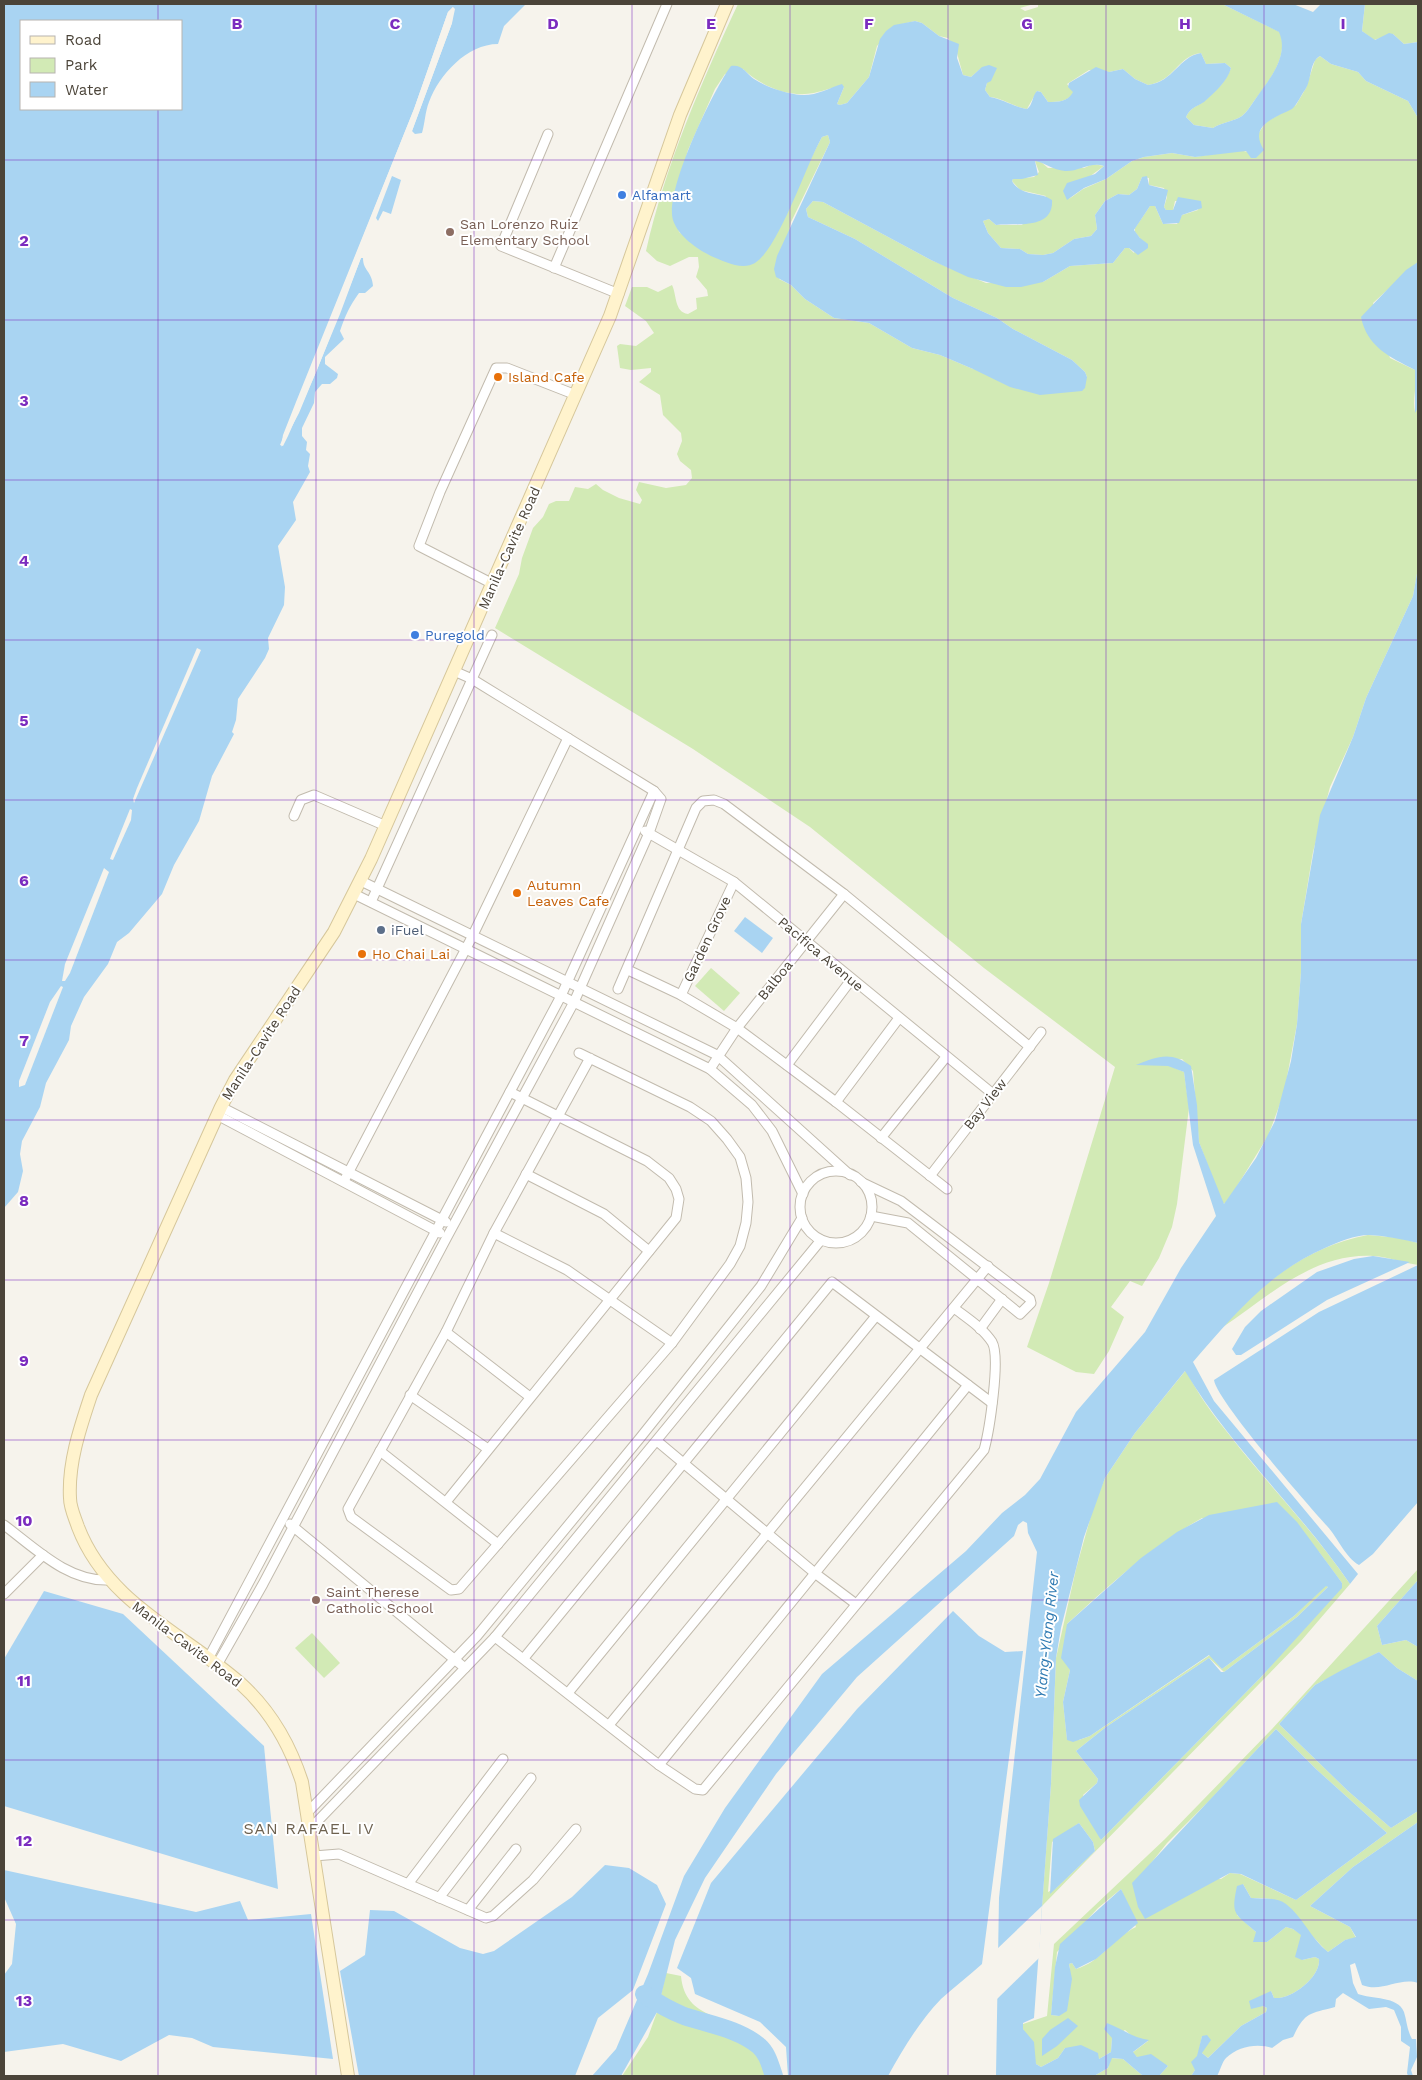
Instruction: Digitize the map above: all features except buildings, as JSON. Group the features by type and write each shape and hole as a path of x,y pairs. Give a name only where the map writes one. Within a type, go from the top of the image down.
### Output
{"main road":[{"name":"Manila-Cavite Road","path":"348,2076 307,1813 297,1768 280,1731 256,1698 213,1662 137,1608 109,1580 82,1537 70,1500 77,1436 91,1394 219,1111 235,1080 334,932 361,881 386,826 619,294 650,198 680,115 727,4"}],"street":[{"path":"554,268 667,4"},
{"path":"548,134 500,244 502,248 619,294"},
{"path":"493,584 419,546 447,474 496,368 507,368 576,395"},
{"path":"371,902 492,635"},
{"path":"213,1662 294,1526 452,1226 574,1002 649,833 661,799 654,791 472,678 454,670"},
{"path":"344,1181 472,937 568,738"},
{"path":"213,1662 284,1519 440,1220 561,996 639,828 654,791"},
{"path":"294,816 301,800 314,796 386,826"},
{"path":"618,989 628,970 699,804 703,801 714,800 724,804 844,894 1030,1047"},
{"name":"Pacifica Avenue","path":"639,828 734,882 807,941 851,980 993,1094"},
{"path":"361,881 472,937 718,1055 850,1174 861,1182 901,1202 988,1266 1030,1299 1031,1303 1020,1314 908,1223 871,1216"},
{"name":"Garden Grove","path":"681,995 734,882"},
{"path":"354,894 710,1069 752,1106 772,1131 803,1194"},
{"name":"Balboa","path":"710,1069 737,1028 844,894"},
{"path":"628,970 681,995 737,1028 836,1102 947,1189"},
{"path":"787,1065 851,980"},
{"path":"836,1102 899,1018"},
{"name":"Bay View","path":"930,1176 1041,1032"},
{"path":"579,1053 590,1058 690,1107 711,1121 727,1139 740,1157 746,1178 748,1202 740,1246 730,1264 672,1343 459,1589 452,1590 351,1517 348,1513 349,1505 446,1332 494,1233 590,1058"},
{"path":"882,1138 946,1057"},
{"path":"446,1502 676,1218 679,1199 669,1178 647,1161 510,1092"},
{"path":"219,1111 349,1171 452,1226"},
{"path":"219,1111 447,1237"},
{"path":"850,1174 833,1172 817,1177 808,1184 803,1194 800,1210 802,1218 812,1234 821,1240 831,1243 851,1239 867,1226 871,1216 870,1198 861,1182"},
{"path":"526,1174 604,1214 648,1252"},
{"path":"307,1813 476,1636 761,1286 802,1218"},
{"path":"494,1233 567,1270 609,1302 672,1343"},
{"path":"309,1830 494,1637 657,1441 710,1372 821,1240"},
{"path":"609,1725 769,1534 988,1266"},
{"path":"524,1658 685,1464 832,1282 992,1404"},
{"path":"980,1329 1002,1299"},
{"path":"494,1637 524,1658 659,1765 695,1789 703,1790 984,1450 992,1404 995,1353 992,1342 980,1329 954,1308"},
{"path":"568,1693 728,1500 876,1316"},
{"path":"446,1332 530,1397"},
{"path":"699,1364 710,1372"},
{"path":"659,1765 968,1386"},
{"path":"410,1395 488,1449"},
{"path":"657,1441 816,1574 856,1604"},
{"path":"380,1451 498,1544"},
{"path":"284,1519 465,1668"},
{"path":"4,1526 64,1569 95,1581 109,1580"},
{"path":"4,1594 43,1555"},
{"path":"408,1884 503,1759"},
{"path":"439,1898 531,1778"},
{"path":"314,1856 339,1854 484,1917 493,1916 533,1880 576,1829"},
{"path":"468,1910 516,1849"}],"green space":[{"path":"738,4 1034,4 1020,8 1025,11 1038,7 1038,4 1222,4 1280,32 1282,51 1276,69 1265,86 1242,116 1213,128 1194,125 1186,117 1191,110 1220,86 1231,68 1225,63 1206,64 1201,53 1186,59 1164,79 1148,85 1135,79 1123,69 1109,72 1089,70 1067,84 1074,92 1066,100 1048,102 1041,92 1037,91 1027,109 990,97 985,90 987,83 980,69 971,77 963,75 957,53 948,38 939,36 922,23 915,21 898,25 877,46 869,77 847,103 840,105 837,104 844,87 814,93 794,94 775,89 758,81 743,69 725,74 715,89 688,150 673,205 679,232 708,254 780,225 816,148 822,137 828,135 830,142 791,222 779,279 791,285 805,299 834,318 869,323 912,348 940,355 973,369 1087,377 1085,372 1072,360 1013,329 997,318 953,298 855,239 808,217 806,209 813,201 823,202 931,260 986,283 1043,282 1070,266 1113,263 1125,248 1129,248 1134,253 1140,238 1135,232 1135,228 1150,206 1155,206 1163,224 1177,224 1182,215 1198,210 1201,201 1175,201 1173,210 1166,210 1164,207 1167,197 1164,188 1149,185 1149,178 1142,177 1137,189 1129,195 1118,194 1105,201 1095,215 1097,229 1091,236 1074,239 1053,253 1043,255 1028,254 1020,249 1001,248 988,233 983,221 989,219 996,225 1022,225 1046,196 1020,190 1012,181 1013,179 1034,177 1039,172 1035,161 1040,161 1048,168 1084,168 1093,164 1104,166 1089,177 1069,199 1083,189 1106,179 1132,161 1144,157 1172,153 1195,157 1239,150 1248,152 1259,142 1258,134 1266,122 1296,105 1306,88 1315,60 1320,56 1331,64 1358,72 1366,81 1408,101 1418,118 1418,262 1373,303 1390,358 1415,370 1416,375 1414,402 1415,412 1418,408 1418,568 1413,596 1366,698 1353,737 1330,787 1313,852 1301,924 1301,972 1297,1024 1284,1093 1268,1136 1226,1204 1222,1203 1199,1142 1193,1071 1182,1059 1138,1065 1168,1065 1184,1072 1189,1108 1177,1204 1172,1227 1159,1258 1142,1286 1130,1281 1111,1307 1124,1317 1109,1351 1094,1374 1076,1372 1027,1347 1049,1283 1115,1067 984,968 810,827 693,749 495,628 519,574 522,558 533,528 543,517 549,504 556,501 569,501 575,487 588,489 596,484 619,498 640,504 642,500 636,490 639,482 666,488 686,485 692,478 691,470 680,461 677,454 682,441 681,433 663,415 660,395 639,382 651,372 651,368 631,370 620,368 617,346 620,344 636,346 654,333 646,321 625,306 632,287 647,287 658,292 672,285 678,307 683,313 688,314 697,309 696,298 708,296 707,290 696,277 699,267 698,257 689,257 670,266 657,261 646,251 663,188 685,125"},
{"path":"1365,4 1418,4 1418,42 1404,44 1393,34 1374,40 1362,31"},
{"path":"711,968 740,993 724,1011 695,986"},
{"path":"1368,1235 1400,1238 1418,1243 1418,1265 1373,1256 1351,1257 1331,1261 1311,1269 1275,1290 1223,1327 1253,1295 1288,1268 1326,1248 1346,1240"},
{"path":"1186,1370 1201,1397 1218,1421 1307,1527 1350,1584 1301,1641 1042,1906 1051,1784 1056,1658 1076,1569 1094,1505 1105,1478 1135,1433","holes":["1202,1518 1319,1552 1342,1583 1262,1676 1101,1840 1083,1795 1097,1783 1098,1779 1076,1751 1106,1727 1209,1658 1224,1672 1297,1617 1328,1587 1326,1585 1294,1616 1222,1669 1210,1655 1090,1736 1079,1740 1067,1739 1063,1702 1070,1670 1067,1624 1148,1554","1079,1823 1093,1842 1095,1851 1056,1888 1048,1892 1052,1842"]},
{"path":"1418,1569 1418,1580 1377,1626 1382,1645 1406,1640 1418,1647 1418,1681 1397,1668 1379,1652 1315,1685 1279,1724 1348,1791 1391,1828 1418,1811 1418,1822 1353,1867 1310,1906 1350,1927 1356,1938 1345,1940 1328,1952 1284,1907 1271,1899 1251,1898 1243,1884 1237,1915 1267,1942 1286,1927 1293,1929 1301,1934 1302,1960 1315,1957 1319,1959 1315,1973 1304,1986 1281,1998 1274,1998 1271,1991 1263,2006 1267,2008 1266,2012 1241,2026 1208,2058 1202,2053 1202,2036 1195,2070 1191,2076 1159,2076 1168,2066 1137,2057 1132,2053 1148,2041 1134,2038 1125,2030 1112,2038 1111,2052 1099,2059 1065,2048 1058,2058 1041,2067 1036,2064 1023,2029 1023,2024 1047,2016 1054,1944 1165,1839 1272,1729","holes":["1276,1729 1316,1769 1387,1833 1296,1900 1240,1874 1230,1873 1221,1879 1144,1872 1167,1843","1121,1889 1136,1927 1128,1931 1085,1966 1076,1969 1072,1963 1069,1964 1070,1969 1059,2016 1051,2015 1057,1952 1098,1908"]},
{"path":"312,1633 340,1663 324,1678 295,1648"},
{"path":"666,1973 681,1976 686,1994 695,2006 708,2014 754,2032 767,2042 777,2059 780,2076 622,2076 648,2037 657,2012"},
{"path":"1111,2058 1123,2059 1143,2076 1094,2076 1108,2068"}],"water":[{"path":"4,4 526,4 504,26 498,44 487,45 465,55 447,72 429,102 422,133 415,134 412,131 452,23 453,7 448,12 414,109 280,445 283,446 288,436 317,370 361,258 363,258 364,266 371,277 373,286 365,293 359,293 348,311 340,331 344,339 325,357 325,364 338,374 337,378 330,384 322,384 315,392 314,403 302,428 302,436 307,442 306,450 310,454 308,466 310,472 293,502 296,520 278,546 285,587 284,605 268,638 269,649 238,699 236,720 232,732 234,734 212,776 199,821 174,865 162,894 129,933 117,942 108,964 84,997 71,1026 69,1040 46,1083 40,1107 22,1141 20,1154 23,1171 18,1192 4,1208"},
{"path":"1222,4 1293,4 1313,12 1321,4 1365,4 1362,31 1375,40 1389,33 1393,34 1404,44 1418,42 1418,118 1408,101 1366,81 1358,72 1331,64 1320,56 1314,62 1307,86 1294,107 1265,124 1261,129 1259,135 1260,142 1264,150 1256,158 1251,158 1246,151 1195,157 1172,153 1144,157 1132,161 1106,179 1084,188 1067,200 1063,191 1067,183 1095,174 1104,166 1094,165 1065,171 1035,161 1038,175 1013,179 1012,181 1025,192 1052,200 1051,210 1040,221 1032,223 996,225 989,219 983,221 988,233 1001,248 1020,249 1028,254 1043,255 1053,253 1074,239 1091,236 1097,229 1095,215 1105,201 1118,194 1129,195 1137,189 1142,177 1147,176 1149,185 1168,190 1164,207 1166,210 1173,210 1178,197 1201,201 1202,208 1182,215 1179,223 1163,224 1155,206 1150,206 1134,230 1148,244 1148,248 1138,255 1129,248 1125,248 1113,263 1070,266 1043,282 1021,287 1006,287 968,277 931,260 823,202 813,201 806,209 808,217 855,239 953,298 997,318 1013,329 1072,360 1085,372 1087,377 1085,388 1082,391 1040,395 1010,387 940,355 912,348 869,323 834,318 805,299 791,285 776,277 774,269 777,256 830,142 828,135 822,137 783,224 764,254 755,263 739,266 711,256 694,246 675,226 672,206 683,165 702,118 731,66 738,66 764,85 795,94 812,94 842,84 844,87 837,104 840,105 847,103 869,77 880,39 886,31 894,25 915,21 922,23 939,36 959,44 957,58 963,75 971,77 982,67 989,65 997,68 991,81 987,83 985,90 990,97 1027,109 1037,91 1041,92 1048,102 1066,100 1073,92 1068,87 1069,83 1096,67 1109,72 1123,69 1135,79 1148,85 1164,79 1187,59 1201,53 1206,64 1225,63 1231,68 1227,78 1220,86 1204,102 1191,110 1186,117 1194,125 1213,128 1239,118 1245,113 1276,69 1282,51 1282,41 1279,32"},
{"path":"392,176 401,180 391,214 383,211 378,221 376,218"},
{"path":"1418,262 1418,408 1415,413 1415,370 1374,344 1368,336 1361,317 1406,270"},
{"name":"Ylang-Ylang River","path":"1418,568 1418,1243 1388,1237 1364,1235 1341,1241 1305,1258 1286,1270 1253,1297 1237,1312 1193,1362 1214,1401 1358,1574 1350,1584 1330,1556 1223,1426 1185,1371 1135,1433 1105,1478 1084,1537 1061,1628 1056,1658 1051,1784 1034,2018 1023,2023 1023,2029 1034,2042 1036,2064 1041,2067 1058,2058 1065,2048 1081,2045 1098,2053 1099,2059 1111,2052 1112,2038 1104,2029 1107,2023 1149,2040 1133,2052 1137,2057 1151,2054 1168,2066 1159,2076 1143,2076 1123,2059 1112,2058 1108,2068 1094,2076 996,2076 999,1898 1037,1552 1028,1533 1027,1523 1023,1521 1018,1525 1014,1536 857,1677 776,1774 705,1878 675,1940 657,2012 621,2076 592,2076 616,2049 648,1974 684,1876 725,1808 822,1674 966,1551 1002,1513 1025,1495 1040,1479 1076,1412 1145,1332 1181,1268 1216,1216 1193,1145 1184,1072 1168,1066 1136,1065 1164,1056 1177,1058 1191,1066 1197,1105 1199,1142 1224,1204 1256,1158 1275,1121 1291,1061 1297,1024 1301,972 1301,924 1320,815 1353,737 1366,698 1413,596"},
{"path":"745,917 773,938 762,953 734,931"},
{"path":"1373,1256 1410,1262 1327,1300 1241,1355 1236,1355 1232,1349 1245,1327 1261,1311 1317,1272 1354,1259"},
{"path":"1418,1265 1418,1502 1373,1554 1359,1565 1354,1562 1331,1531 1246,1430 1230,1409 1214,1380 1319,1312"},
{"path":"1277,1502 1297,1522 1342,1583 1342,1588 1262,1676 1101,1840 1080,1806 1079,1800 1097,1783 1098,1779 1076,1751 1106,1727 1209,1658 1221,1672 1224,1672 1297,1617 1328,1587 1326,1586 1294,1616 1222,1669 1209,1655 1090,1736 1073,1742 1067,1740 1063,1702 1070,1670 1061,1658 1067,1624 1141,1558 1177,1532 1209,1515"},
{"path":"1418,1580 1418,1647 1406,1640 1382,1645 1377,1626"},
{"path":"44,1591 123,1614 264,1746 278,1889 4,1806 4,1659"},
{"path":"953,1611 979,1636 1005,1652 1023,1651 982,1964 933,2008 912,2036 888,2076 788,2076 786,2047 760,2022 695,1994 691,1978 677,1968 711,1883 857,1709"},
{"path":"1379,1652 1397,1668 1418,1681 1418,1811 1391,1828 1348,1791 1279,1724 1315,1685"},
{"path":"1276,1729 1316,1769 1387,1833 1296,1900 1241,1874 1230,1873 1145,1919 1138,1907 1132,1883"},
{"path":"1418,1822 1418,1983 1404,1982 1369,1987 1362,1985 1355,1963 1350,1965 1353,1983 1358,1994 1396,2003 1404,2012 1410,2036 1412,2039 1416,2039 1417,2057 1411,2070 1413,2076 1408,2076 1407,2073 1410,2047 1401,2041 1401,2027 1394,2010 1386,2007 1369,2009 1343,1993 1336,1999 1335,2007 1313,2013 1305,2018 1293,2037 1283,2040 1272,2048 1254,2046 1236,2051 1225,2060 1217,2076 1191,2076 1195,2070 1191,2062 1197,2056 1202,2036 1207,2035 1211,2040 1202,2053 1208,2058 1241,2026 1266,2012 1267,2008 1263,2006 1251,2009 1249,2001 1271,1991 1274,1998 1281,1998 1296,1991 1310,1980 1318,1966 1319,1959 1315,1957 1302,1960 1295,1957 1301,1935 1293,1929 1286,1927 1267,1942 1253,1942 1256,1932 1236,1913 1234,1903 1237,1886 1243,1884 1251,1898 1274,1899 1286,1904 1328,1952 1345,1940 1356,1937 1350,1927 1310,1906 1353,1867"},
{"path":"1079,1823 1093,1842 1095,1851 1050,1894 1053,1839"},
{"path":"605,1865 629,1868 657,1885 666,1904 633,1990 598,2018 575,2076 359,2076 340,1971 365,1955 370,1910 394,1911 460,1948 483,1954 494,1951 572,1897"},
{"path":"4,1870 196,1912 240,1901 248,1920 311,1914 333,2059 213,2047 192,2038 169,2035 121,2061 63,2044 4,2052 4,1975 12,1964 16,1924 4,1897"},
{"path":"1121,1889 1138,1923 1096,1959 1076,1969 1072,1963 1069,1964 1072,1979 1067,2011 1059,2016 1051,2015 1055,1967 1060,1944"},
{"path":"1068,2018 1078,2026 1057,2046 1042,2056 1042,2039 1050,2030"}],"pier":[{"path":"453,7 455,9 452,23 412,131 411,133 409,130 415,115 287,433 330,331 358,257 362,255 340,314 299,413 281,447 283,435 414,109 448,12"},
{"path":"197,648 201,650 134,803 133,799 137,788"},
{"path":"130,809 132,810 131,820 113,860 110,859 111,856"},
{"path":"104,868 109,872 70,973 65,981 62,981 65,964"},
{"path":"61,986 63,987 25,1085 19,1087 19,1081 50,1002"},
{"path":"1042,1906 1039,1958 996,2000 996,1950"}],"waterway":[{"path":"644,1994 679,2014 733,2031 751,2040 765,2053 774,2076"}],"place":[{"name":"Alfamart","path":"622,195"},
{"name":"San Lorenzo Ruiz Elementary School","path":"450,232"},
{"name":"Island Cafe","path":"498,377"},
{"name":"Puregold","path":"415,635"},
{"name":"Autumn Leaves Cafe","path":"517,893"},
{"name":"iFuel","path":"381,930"},
{"name":"Ho Chai Lai","path":"362,954"},
{"name":"Saint Therese Catholic School","path":"316,1600"}],"district":[{"name":"SAN RAFAEL IV","path":"309,1828"}]}
